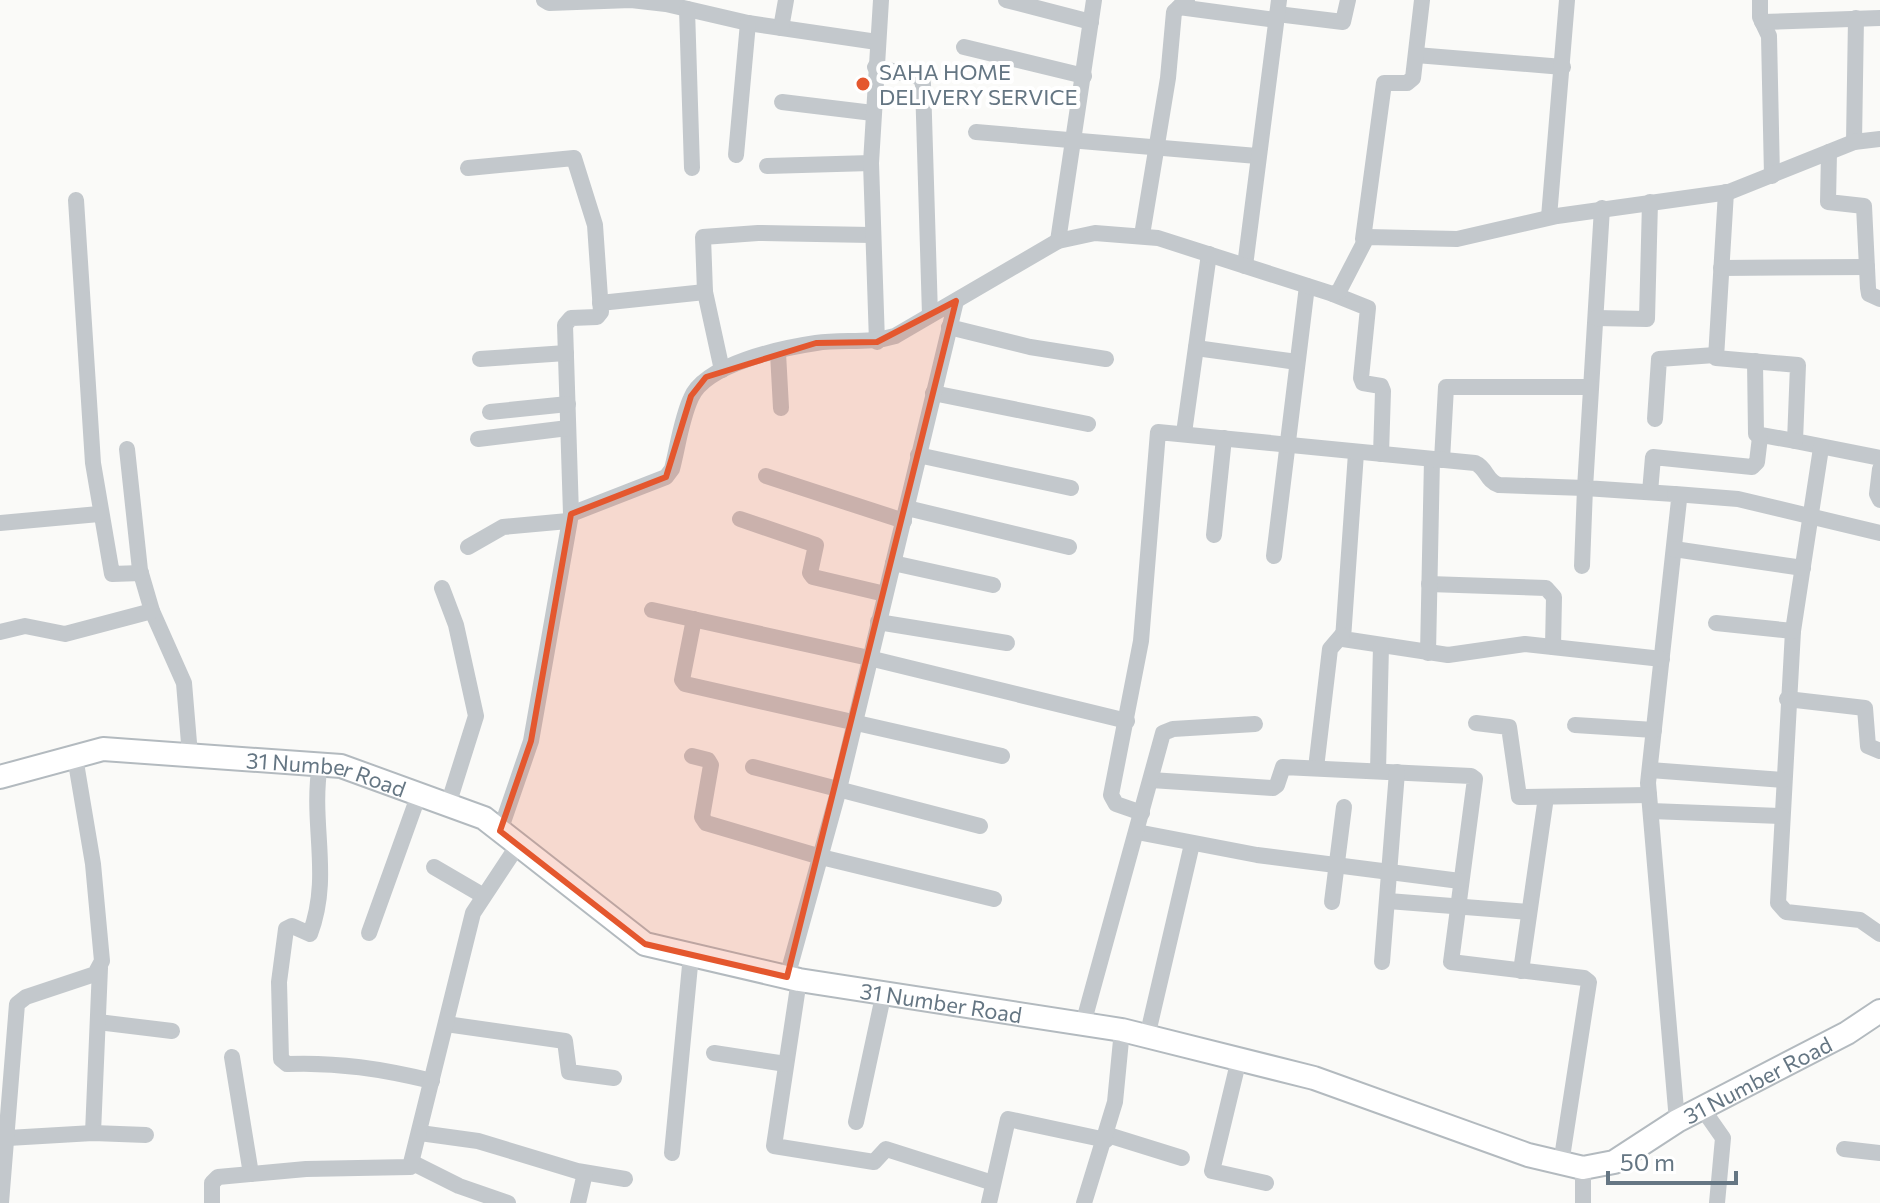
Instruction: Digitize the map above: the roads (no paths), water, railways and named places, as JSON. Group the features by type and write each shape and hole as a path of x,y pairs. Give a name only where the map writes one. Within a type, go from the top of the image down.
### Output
{"main road":[{"name":"31 Number Road","path":"0,777 103,749 341,766 484,818 645,944 793,978 1122,1030 1343,1086 1501,1146 1572,1166 1614,1162 1677,1121 1847,1033 1880,1011"}],"street":[{"path":"544,0 549,3 662,2 748,23 877,42"},
{"path":"781,28 786,0"},
{"path":"877,342 871,235 871,163 881,0"},
{"path":"1006,0 1091,22"},
{"path":"1058,241 1076,138 1094,0"},
{"path":"1142,235 1158,145 1174,12 1183,3 1277,11 1343,22 1348,0"},
{"path":"1333,294 1339,291 1363,239 1384,83 1411,82 1422,0"},
{"path":"1549,217 1567,0"},
{"path":"1760,0 1762,22 1769,36 1772,176"},
{"path":"687,9 692,168"},
{"path":"1245,266 1277,11"},
{"path":"1854,142 1856,18"},
{"path":"1762,22 1880,18"},
{"path":"736,155 748,23"},
{"path":"964,47 1084,76"},
{"path":"1416,55 1563,67"},
{"path":"875,67 920,77 923,84 930,315"},
{"path":"782,102 873,113"},
{"path":"976,132 1158,145 1257,156"},
{"path":"1363,239 1441,241 1549,217 1726,192 1854,142 1880,139"},
{"path":"1829,152 1828,202 1864,206 1871,256 1869,294 1880,299"},
{"path":"212,1203 214,1179 306,1169 406,1170 413,1163 473,913 509,838 556,615 569,518 567,320 597,317 600,303 595,225 576,160 468,168"},
{"path":"767,166 871,163"},
{"path":"1715,355 1726,192"},
{"path":"76,200 85,368 99,514 112,574 141,573"},
{"path":"1596,318 1647,319 1650,202"},
{"path":"1582,566 1602,208"},
{"path":"722,370 705,292 703,237 758,233 871,235"},
{"path":"468,547 503,527 569,518 666,477 672,469 691,396 706,377 816,343 877,342 956,301 1058,241 1095,233 1142,235 1333,294 1368,308 1361,380 1381,386 1383,391 1381,454"},
{"path":"1184,433 1209,254"},
{"path":"1721,268 1871,256"},
{"path":"1274,556 1307,286"},
{"path":"600,303 705,292"},
{"path":"956,301 793,978 776,1147 874,1162 886,1149 993,1183"},
{"path":"949,327 1030,347 1106,359"},
{"path":"1196,348 1297,362"},
{"path":"480,359 566,353"},
{"path":"778,353 781,408"},
{"path":"1655,419 1659,359 1715,355 1719,359 1798,365 1795,441"},
{"path":"1650,492 1653,457 1752,467 1757,462 1760,437 1754,429 1755,361"},
{"path":"1428,653 1437,460 1446,387 1591,387"},
{"path":"933,393 1088,424"},
{"path":"490,412 568,404"},
{"path":"478,439 568,428"},
{"path":"1142,813 1116,804 1111,795 1141,641 1157,433 1184,433 1479,465 1489,480 1499,485 1738,499 1880,533"},
{"path":"1760,437 1880,458"},
{"path":"1214,535 1224,438"},
{"path":"1821,448 1793,631 1783,780 1780,909 1860,920 1880,934"},
{"path":"127,449 141,573 152,611 184,683 190,755"},
{"path":"1316,768 1330,649 1342,635 1356,453"},
{"path":"918,455 1071,488"},
{"path":"1880,469 1877,494 1880,500"},
{"path":"766,476 906,514 1069,547"},
{"path":"1675,494 1679,500 1650,770 1650,803 1677,1121"},
{"path":"0,523 99,514"},
{"path":"740,519 816,545 810,573 813,577 885,594"},
{"path":"1674,549 1803,568"},
{"path":"893,563 993,585"},
{"path":"1429,584 1552,591 1553,647"},
{"path":"442,588 456,625 476,716 448,805"},
{"path":"652,610 869,658 1127,721"},
{"path":"0,632 25,626 65,634 152,611"},
{"path":"694,619 682,683 1002,756"},
{"path":"878,622 1007,643"},
{"path":"1716,623 1793,631"},
{"path":"1342,635 1346,641 1457,656 1525,644 1662,659"},
{"path":"1378,771 1381,646"},
{"path":"1787,699 1865,708 1868,746 1880,751"},
{"path":"1476,723 1509,727 1517,793 1523,798 1650,803 1782,816"},
{"path":"1083,1024 1168,729 1255,724"},
{"path":"1575,725 1654,730"},
{"path":"692,756 708,760 711,765 703,821 821,857 994,899"},
{"path":"75,757 93,864 102,961 93,1133"},
{"path":"320,764 314,798 322,884 310,934 292,926 286,929 279,982 281,1059 287,1064 338,1062 432,1081"},
{"path":"753,767 980,826"},
{"path":"1151,780 1273,788 1277,785 1281,767 1475,779 1451,962 1584,978 1589,982 1572,1166 1583,1203"},
{"path":"1650,770 1783,780"},
{"path":"1382,962 1397,772"},
{"path":"369,933 419,794"},
{"path":"1521,971 1546,797"},
{"path":"1332,902 1344,807"},
{"path":"1137,832 1192,844 1337,866 1460,881"},
{"path":"1147,1037 1192,844"},
{"path":"434,867 482,895"},
{"path":"1388,901 1529,912"},
{"path":"672,1153 691,955"},
{"path":"1,1203 3,1158 8,1138 7,1020 21,999 95,974 100,968"},
{"path":"856,1122 884,992"},
{"path":"98,1022 172,1031"},
{"path":"446,1024 565,1041 569,1072 614,1078"},
{"path":"1084,1203 1107,1137 1122,1030"},
{"path":"714,1053 786,1064"},
{"path":"232,1057 251,1174"},
{"path":"1239,1059 1212,1171 1266,1183"},
{"path":"1702,1108 1723,1138 1717,1203"},
{"path":"989,1203 1008,1119 1107,1137 1182,1158"},
{"path":"8,1138 93,1133 146,1135"},
{"path":"420,1133 478,1141 585,1173 625,1179"},
{"path":"1844,1149 1880,1153"},
{"path":"413,1163 457,1195 508,1203"},
{"path":"578,1203 585,1173"}],"place":[{"name":"SAHA HOME DELIVERY SERVICE","path":"863,84"}]}
